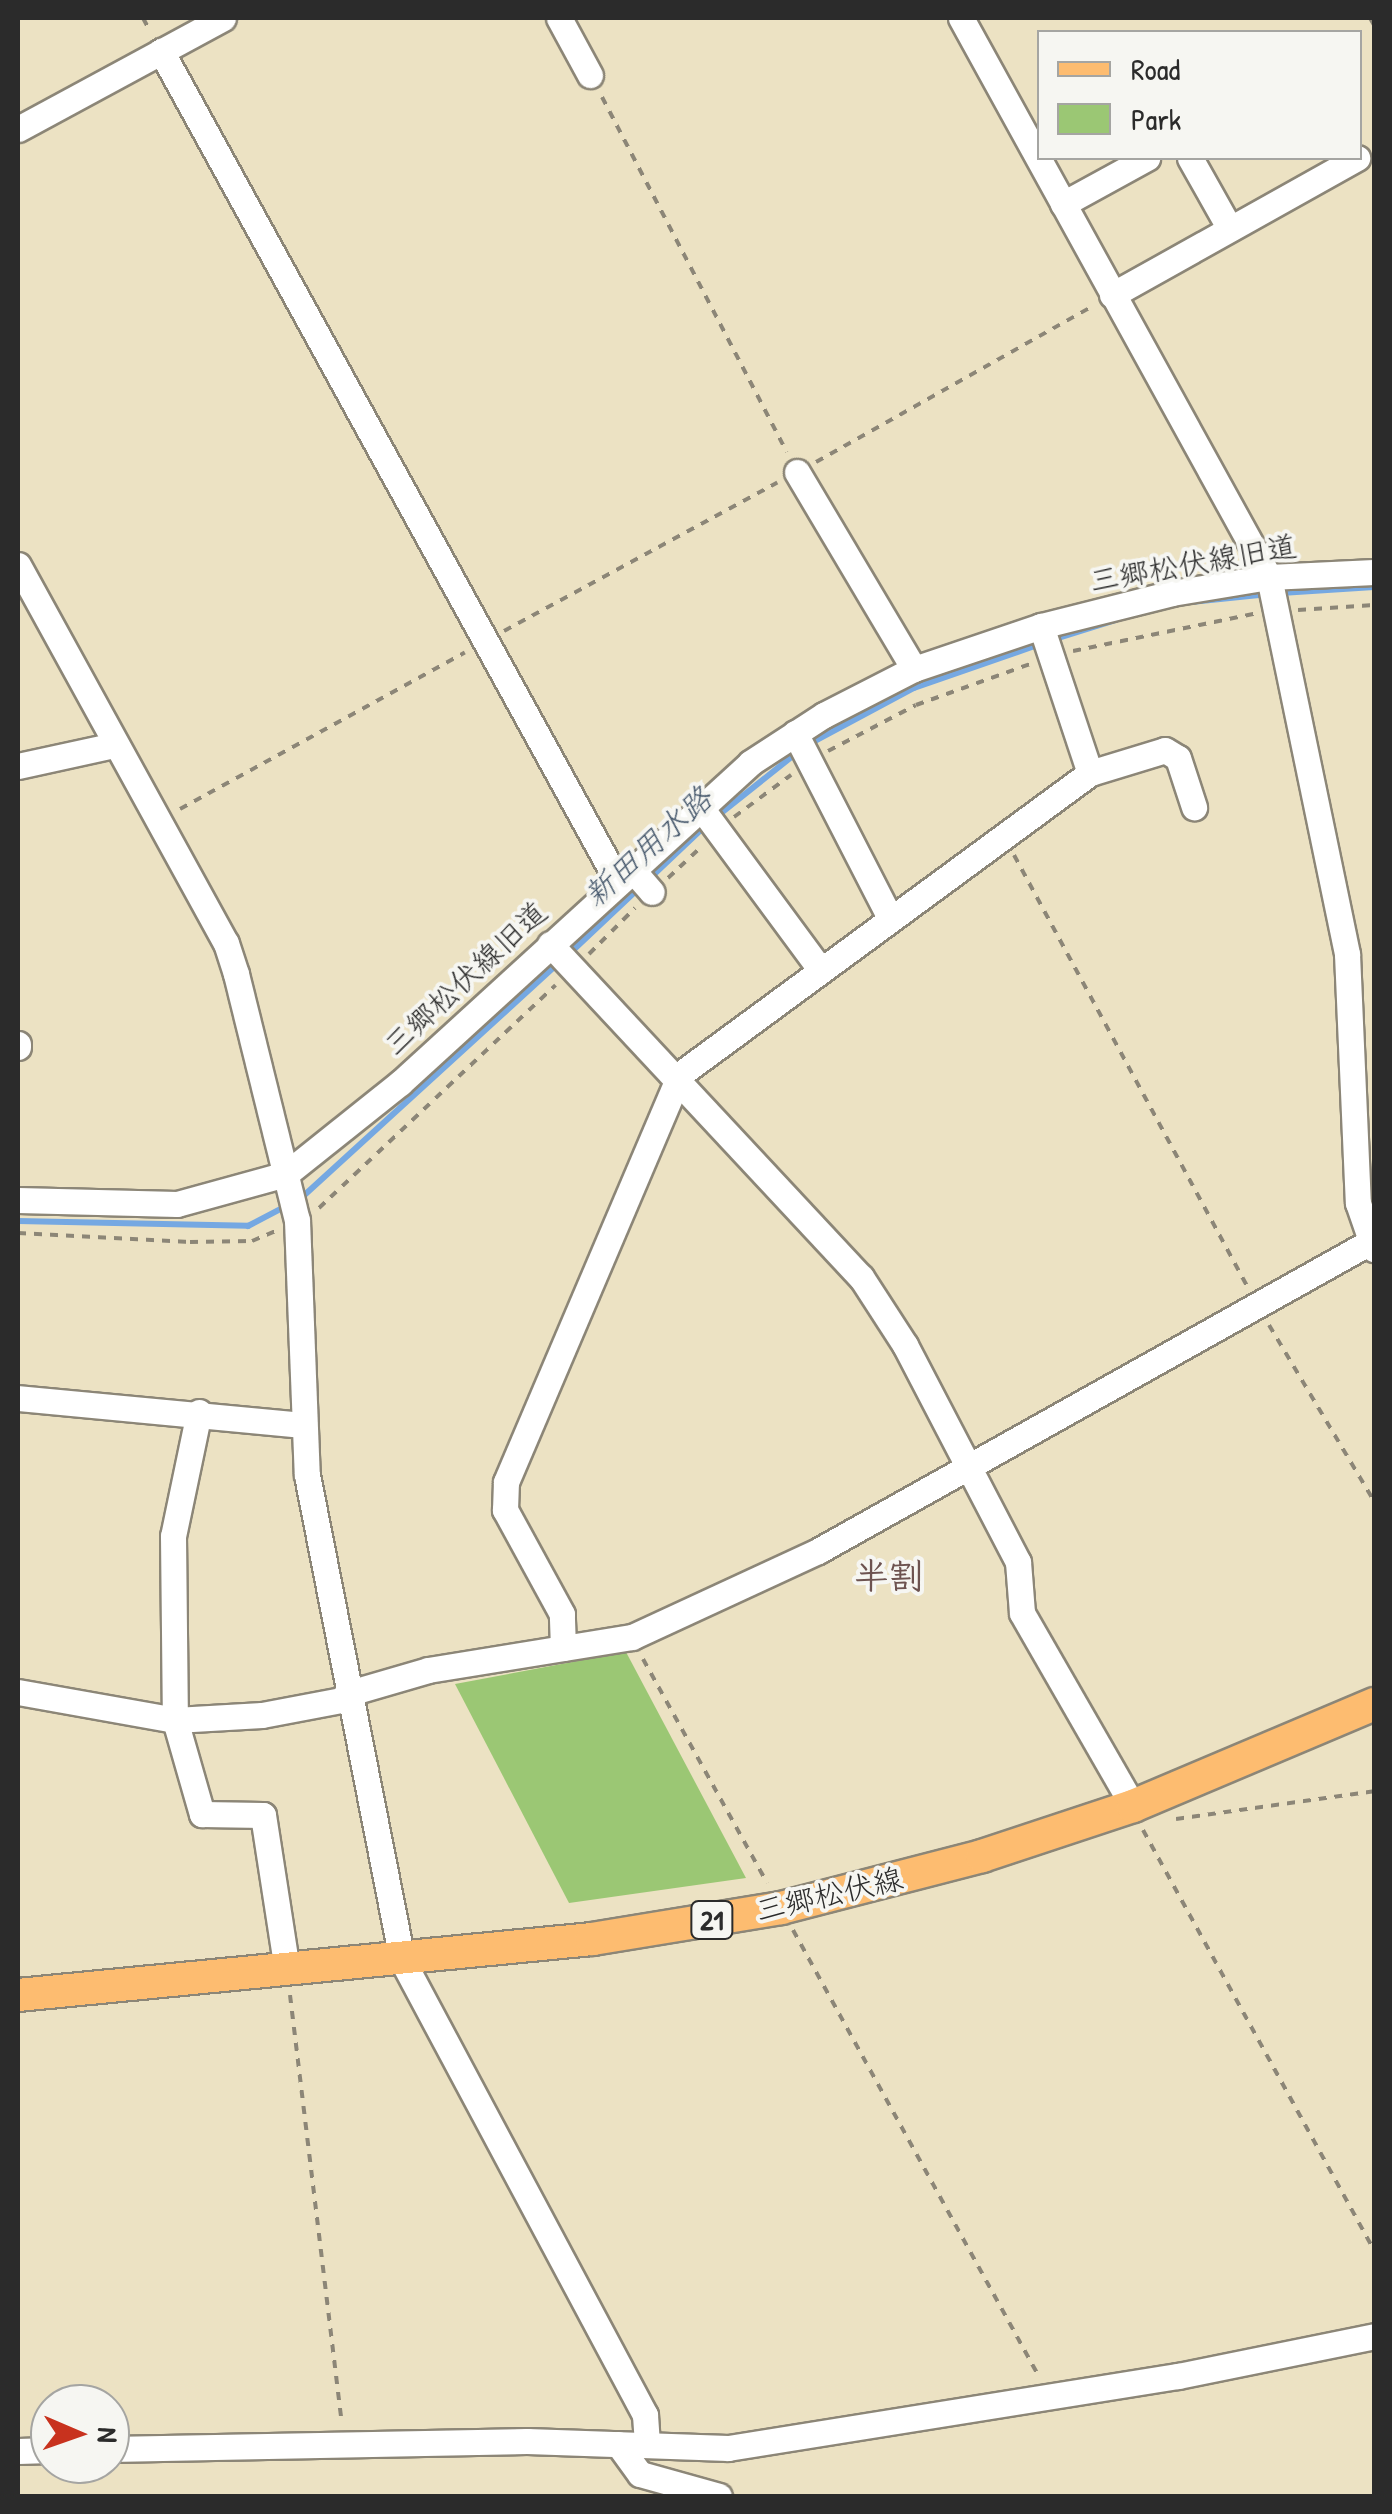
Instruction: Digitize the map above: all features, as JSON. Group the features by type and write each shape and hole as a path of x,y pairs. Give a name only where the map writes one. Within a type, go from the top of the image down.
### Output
{"main road":[{"name":"三郷松伏線","path":"18,1996 592,1939 781,1908 1136,1816 1374,1704"}],"street":[{"path":"18,129 222,18"},
{"path":"559,18 590,75"},
{"path":"961,18 1037,157"},
{"path":"161,51 484,642 634,879"},
{"path":"18,1692 175,1720 262,1714 347,1696 428,1670 632,1638 818,1551 968,1465 1159,1364 1256,1302 1372,1245 1358,1202 1346,954 1270,593 1039,160"},
{"path":"1063,204 1143,160"},
{"path":"1191,160 1230,229"},
{"path":"1112,295 1353,160"},
{"path":"798,472 914,669"},
{"path":"18,565 226,943 297,1220 304,1424 347,1696 402,1960 646,2414 646,2444"},
{"name":"三郷松伏線旧道","path":"18,1200 177,1204 288,1181 400,1083 560,956 634,879 708,817 803,745 914,669 1374,572"},
{"path":"1044,640 1090,774"},
{"path":"18,766 114,745"},
{"path":"803,745 888,916"},
{"path":"563,1648 562,1614 505,1510 506,1482 676,1079 888,916 1090,774 1166,750 1178,758 1194,807"},
{"path":"708,817 820,970"},
{"path":"560,956 861,1277 968,1465 1018,1562 1022,1613 1136,1816"},
{"path":"18,1398 304,1424"},
{"path":"200,1412 173,1536 175,1720 202,1814 264,1814 287,1970"},
{"path":"130,2449 345,2444 646,2444 728,2448 1050,2397 1374,2336"},
{"path":"618,2444 640,2474 718,2496"}],"path":[{"path":"1370,18 1374,25"},
{"path":"590,75 798,472"},
{"path":"1044,640 1194,622 1270,593 1374,605"},
{"path":"160,820 484,642"},
{"path":"1003,832 1256,1302 1374,1501"},
{"path":"632,1638 1050,2397"},
{"path":"1374,1790 1136,1816 1374,2251"},
{"path":"287,1970 345,2444"}],"green space":[{"path":"626,1652 746,1878 569,1903 455,1684"}],"waterway":[{"name":"新田用水路","path":"1281,593 1374,587"},
{"name":"新田用水路","path":"1191,602 1269,594"},
{"name":"新田用水路","path":"1052,640 1116,620"},
{"name":"新田用水路","path":"809,744 914,688 1040,644"},
{"name":"新田用水路","path":"715,818 799,751"},
{"name":"新田用水路","path":"649,879 705,826"},
{"name":"新田用水路","path":"569,954 640,887"},
{"name":"新田用水路","path":"299,1200 559,963"},
{"name":"新田用水路","path":"18,1221 248,1226 288,1205"}],"district":[{"name":"半割","path":"889,1576"}]}
